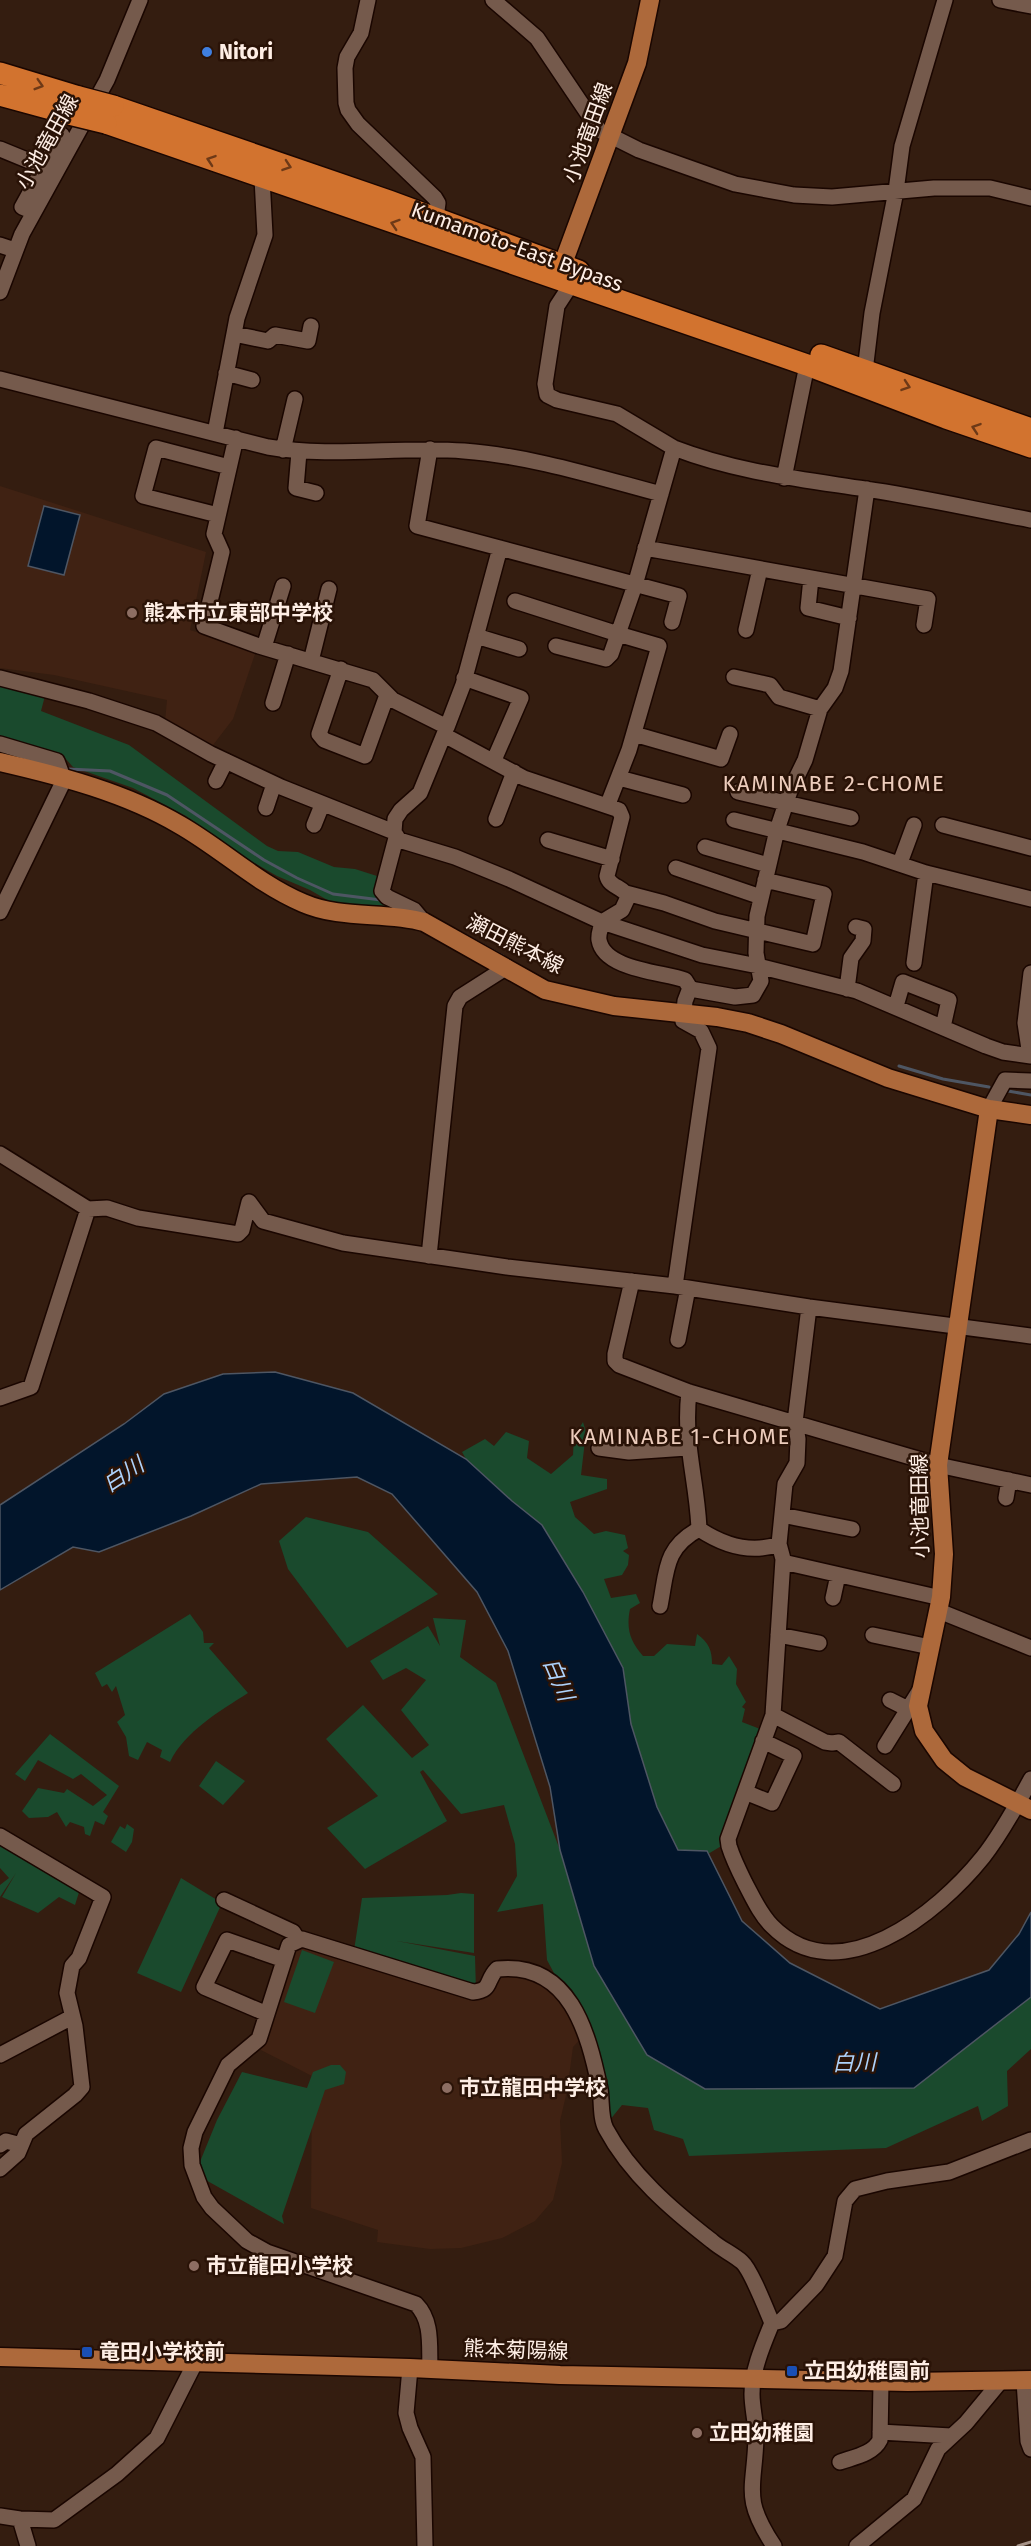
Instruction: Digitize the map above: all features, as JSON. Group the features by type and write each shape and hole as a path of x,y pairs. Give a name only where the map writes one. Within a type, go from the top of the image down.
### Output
{"highway":[{"name":"Kumamoto-East Bypass","path":"0,73 74,105 436,218 564,276 1031,447"},
{"name":"Kumamoto-East Bypass","path":"0,95 39,106 74,105"},
{"path":"0,105 39,106"},
{"name":"Kumamoto-East Bypass","path":"109,115 262,178 865,371 1031,429"}],"main road":[{"name":"小池竜田線","path":"564,276 637,63 650,0"},
{"name":"瀬田熊本線","path":"0,762 145,806 182,826 279,891 305,904 330,911 407,917 424,922 546,990 614,1006 748,1023 781,1034 888,1078 989,1109 1031,1115"},
{"name":"小池竜田線","path":"989,1109 938,1465 944,1554 940,1605 918,1706 924,1731 944,1760 965,1777 1024,1806"},
{"name":"熊本菊陽線","path":"0,2357 410,2368 560,2375 881,2382 1028,2381"}],"street":[{"name":"小池竜田線","path":"0,292 15,250 34,212 107,80 140,0"},
{"path":"368,0 359,37 346,62 348,110 358,124 435,198 438,203 436,218"},
{"path":"493,0 537,38 599,130 639,150 735,183 776,192 832,197 934,188 990,188 1031,198"},
{"path":"865,371 872,313 896,192 902,146 945,0"},
{"path":"1000,0 1031,6"},
{"path":"34,212 22,207 62,135"},
{"path":"0,149 44,167"},
{"path":"215,433 237,318 265,235 262,178"},
{"path":"0,245 15,250"},
{"path":"564,276 545,384 547,395 563,402 616,414 674,448 714,462 784,478 867,489 1031,520"},
{"path":"234,334 268,341 275,335 308,341 311,326"},
{"path":"784,478 807,365"},
{"path":"226,373 252,380"},
{"path":"0,379 290,451 430,449 467,451 535,462 661,494"},
{"path":"298,401 290,451 296,488 316,493"},
{"path":"236,438 214,536 222,552 204,626 373,680 400,704 514,772 608,804 619,810 622,817 608,880 626,893 756,932 813,944 825,894 705,847"},
{"path":"218,515 143,496 156,448 229,467"},
{"path":"556,646 606,659 611,654 635,585 674,448"},
{"path":"430,449 417,526 678,596 672,622"},
{"path":"626,893 628,897 624,907 602,921 599,940 609,957 631,966 681,978 690,988 709,994 750,997 756,992 760,984 756,932 761,897 786,803 805,760 820,709 838,683 867,489"},
{"path":"424,922 414,909 387,897 382,891 395,835 397,815 420,794 445,731 464,678 500,548"},
{"path":"645,548 928,599 924,625"},
{"path":"746,630 760,569"},
{"path":"811,578 808,608 849,618"},
{"path":"264,647 283,586"},
{"path":"311,661 329,589"},
{"path":"515,601 659,645 634,734 608,804"},
{"path":"476,636 519,649"},
{"path":"273,703 288,654"},
{"path":"341,669 319,734 324,740 365,756 387,694"},
{"path":"734,677 770,685 779,697 820,709"},
{"path":"0,678 146,719 274,784 395,835 411,845 455,858 509,879 602,921 702,955 758,966 847,989 896,1006 1002,1052 1030,1056 1025,1023 1031,973"},
{"path":"464,678 523,694 494,760"},
{"path":"634,734 722,759 729,734"},
{"path":"0,744 57,761 64,780 0,912"},
{"path":"216,781 226,761"},
{"path":"496,819 514,772"},
{"path":"619,778 683,795"},
{"path":"266,808 274,784"},
{"path":"738,792 851,818"},
{"path":"314,825 322,805"},
{"path":"734,820 900,863 926,873 1031,899"},
{"path":"900,863 914,825"},
{"path":"943,825 1031,848"},
{"path":"548,840 612,859"},
{"path":"676,868 761,897"},
{"path":"914,963 926,873"},
{"path":"847,989 851,958 863,941 863,928"},
{"path":"429,1256 455,1006 460,997 507,967"},
{"path":"896,1006 903,982 949,999 943,1028"},
{"path":"678,1340 709,1048 701,1031 683,1021 690,988"},
{"path":"989,1109 1005,1080 1031,1081"},
{"path":"0,1154 88,1209 107,1208 138,1218 238,1234 242,1230 249,1202 263,1221 343,1243 429,1256 682,1287 809,1307 1031,1336"},
{"path":"0,1398 31,1387 88,1209"},
{"path":"632,1281 615,1361 619,1365 689,1392 938,1465 1031,1485"},
{"path":"809,1307 795,1422 798,1439 797,1463 785,1484 779,1544 783,1562 773,1715 728,1839 729,1846 753,1898 767,1920 785,1937 809,1947 835,1951 851,1950 878,1942 920,1918 956,1886 1024,1806 1031,1779"},
{"path":"689,1392 687,1448 698,1498 699,1529"},
{"path":"599,1448 629,1452 687,1448"},
{"path":"1006,1498 1009,1480"},
{"path":"782,1515 852,1529"},
{"path":"699,1529 713,1537 746,1549 761,1550 779,1544"},
{"path":"660,1606 674,1548 681,1540 699,1529"},
{"path":"783,1562 838,1575 940,1605 1031,1648"},
{"path":"833,1598 838,1575"},
{"path":"778,1635 819,1643"},
{"path":"873,1635 930,1647"},
{"path":"885,1746 920,1690"},
{"path":"890,1700 908,1709"},
{"path":"773,1715 825,1742 839,1742 894,1784"},
{"path":"745,1792 772,1803 794,1756 764,1741"},
{"path":"0,1836 103,1897 79,1958 72,1966 67,1993 75,2026 82,2086 75,2095 26,2134 18,2153 0,2169"},
{"path":"224,1900 293,1932 298,1940"},
{"path":"430,2369 428,2325 425,2315 417,2304 267,2252 247,2241 229,2226 204,2197 192,2165 191,2148 195,2132 228,2065 259,2039 289,1945 298,1940 302,1939 353,1957 473,1992 483,1991 497,1969 522,1968 557,1984 571,2001 586,2033 600,2090 604,2126 612,2139 634,2169 659,2196 712,2242 744,2263 772,2323 761,2348 754,2378 752,2393 756,2435 750,2485 751,2499 765,2532 774,2546"},
{"path":"267,2014 204,1987 227,1940 284,1960"},
{"path":"0,2055 72,2017"},
{"path":"772,2323 781,2321 824,2274 835,2256 845,2201 855,2189 887,2181 949,2172 1031,2140"},
{"path":"0,2145 6,2141 21,2145"},
{"path":"0,2516 54,2520 125,2467 157,2438 164,2428 195,2363"},
{"path":"410,2368 406,2413 423,2457 425,2546"},
{"path":"1028,2381 1028,2441 1031,2449"},
{"path":"840,2462 876,2448 880,2440 881,2382"},
{"path":"857,2546 914,2499 938,2449 1000,2382"},
{"path":"880,2432 951,2436"},
{"path":"20,2519 28,2546"}],"shaded area":[{"name":"熊本市立東部中学校","path":"0,486 206,552 190,630 256,651 233,719 210,749 165,722 167,700 54,675 0,668"},
{"path":"302,1939 473,1992 497,1969 557,1984 586,2033 573,2047 560,2121 562,2163 553,2200 535,2221 502,2238 461,2248 430,2249 377,2242 378,2230 311,2208 312,2076 253,2046 289,1945"}],"green space":[{"path":"0,681 46,692 41,711 129,745 267,846 278,851 298,852 334,867 355,869 377,876 377,892 396,907 351,906 329,901 242,856 186,816 133,788 73,767 65,758 0,740"},
{"path":"583,1422 586,1432 581,1475 607,1479 607,1489 570,1502 575,1517 594,1534 606,1531 625,1535 628,1548 623,1551 629,1555 628,1565 622,1575 604,1579 611,1598 636,1594 640,1603 630,1609 629,1623 630,1634 635,1645 643,1656 654,1656 667,1644 695,1646 697,1634 709,1647 712,1664 722,1665 729,1656 737,1669 736,1684 746,1702 742,1707 745,1709 742,1722 765,1731 723,1845 708,1854 707,1851 678,1850 657,1807 631,1724 623,1668 583,1592 542,1525 512,1501 466,1459 462,1452 485,1439 494,1446 506,1432 529,1441 527,1458 551,1474 573,1455 574,1437"},
{"path":"306,1517 368,1532 438,1594 347,1648 288,1569 279,1541"},
{"path":"190,1614 203,1632 204,1643 214,1643 209,1648 248,1693 194,1731 170,1762 160,1757 162,1750 147,1742 138,1760 129,1756 126,1737 117,1722 125,1715 116,1686 112,1692 107,1684 102,1687 95,1673"},
{"path":"433,1618 466,1620 460,1657 496,1683 560,1850 594,1966 705,2089 914,2088 1031,1997 1031,2049 1007,2071 1008,2106 982,2121 978,2106 886,2148 689,2156 683,2139 654,2130 648,2108 622,2105 605,2126 586,2033 547,1960 543,1904 497,1912 517,1876 515,1844 504,1805 461,1814 423,1770 420,1772 447,1821 365,1869 327,1828 378,1796 326,1739 363,1705 412,1758 429,1745 401,1710 426,1680 406,1668 383,1680 370,1661 428,1626 440,1646"},
{"path":"50,1734 119,1786 103,1812 108,1816 104,1825 95,1821 90,1836 85,1834 84,1827 70,1822 66,1827 57,1812 48,1817 29,1818 22,1811 38,1788 64,1793 67,1789 93,1806 107,1795 81,1774 73,1779 38,1760 25,1781 15,1774"},
{"path":"216,1761 245,1781 223,1805 199,1786"},
{"path":"127,1824 134,1829 132,1842 126,1852 111,1842 120,1826 125,1829"},
{"path":"0,1839 81,1886 75,1905 59,1897 38,1913 2,1897 16,1873 0,1897 0,1885 9,1878 0,1868"},
{"path":"181,1878 222,1903 181,1992 137,1973"},
{"path":"474,1894 474,1953 397,1941 475,1956 476,1991 353,1957 362,1898"},
{"path":"302,1950 334,1962 315,2013 284,2002"},
{"path":"331,2065 340,2065 346,2072 344,2084 325,2090 282,2216 284,2224 195,2174 217,2120 242,2072 307,2088 313,2072"}],"water":[{"path":"44,506 80,515 64,575 28,566"},
{"name":"白川","path":"275,1372 353,1393 466,1459 542,1525 583,1592 623,1668 631,1724 657,1807 678,1850 707,1851 742,1921 790,1963 880,2009 989,1970 1019,1934 1031,1912 1031,1997 914,2088 705,2089 647,2055 594,1966 560,1850 550,1787 508,1651 477,1592 392,1494 357,1477 261,1484 191,1516 99,1552 73,1547 0,1590 0,1505 124,1424 164,1394 223,1374"}],"waterway":[{"path":"68,769 110,771 167,795 264,860 297,878 333,894 381,900"},
{"path":"456,930 503,956"},
{"path":"899,1066 943,1079 989,1087"},
{"path":"1008,1091 1031,1095"}],"railway":[{"path":"1018,2546 1031,2542"}],"place":[{"name":"Nitori","path":"207,52"},
{"name":"熊本市立東部中学校","path":"132,613"},
{"name":"市立龍田中学校","path":"447,2088"},
{"name":"市立龍田小学校","path":"194,2266"},
{"name":"竜田小学校前","path":"87,2352"},
{"name":"立田幼稚園前","path":"792,2371"},
{"name":"立田幼稚園","path":"697,2433"}],"district":[{"name":"KAMINABE 2-CHOME","path":"834,783"},
{"name":"KAMINABE 1-CHOME","path":"680,1436"}]}
